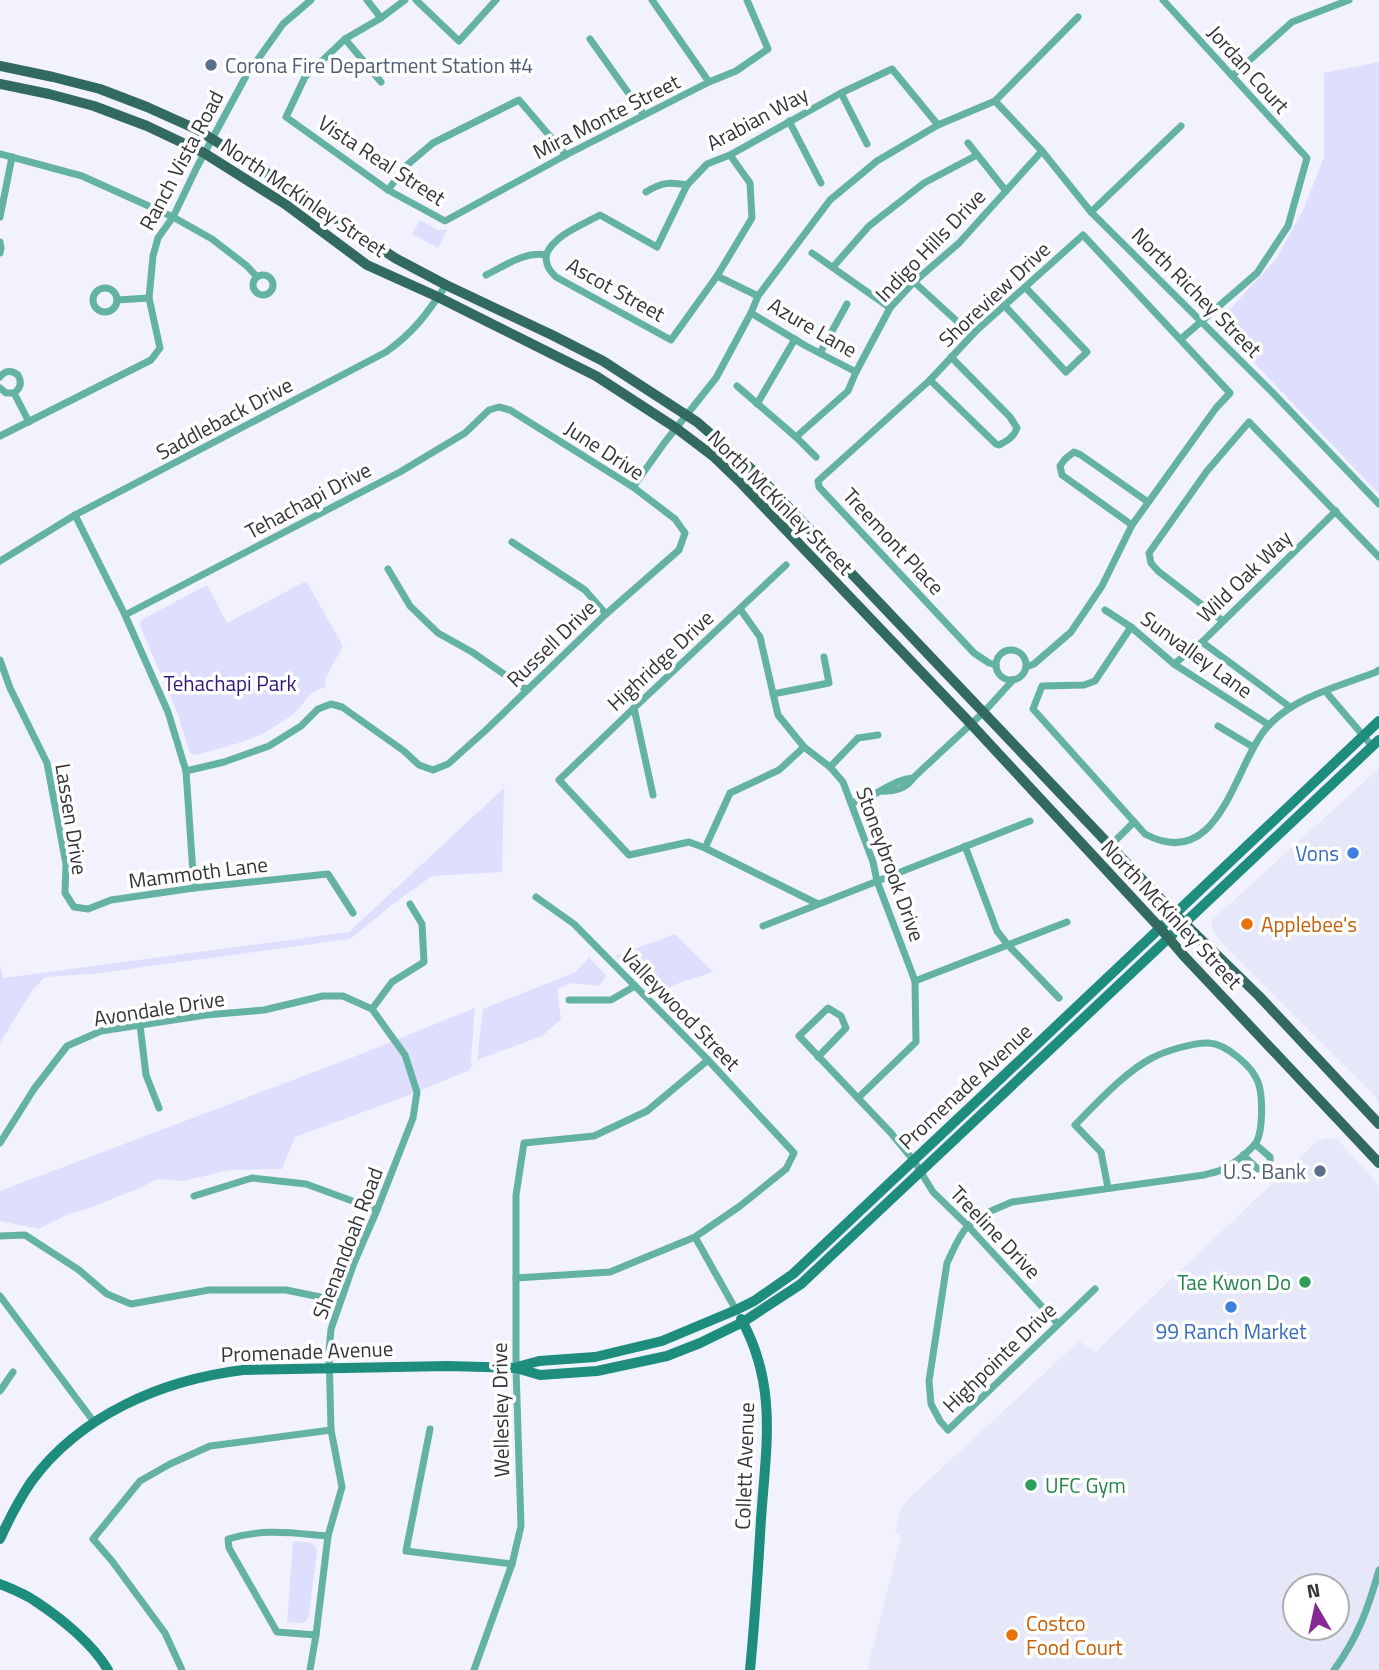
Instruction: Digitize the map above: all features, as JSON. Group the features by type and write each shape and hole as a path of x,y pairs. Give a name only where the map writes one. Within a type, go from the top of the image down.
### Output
{"main road":[{"name":"North McKinley Street","path":"0,66 53,76 100,89 196,129 296,191 395,258 603,362 687,414 756,473 1174,913 1259,996 1379,1124"},
{"name":"North McKinley Street","path":"0,84 94,106 147,126 204,153 285,204 367,265 438,297 596,376 676,428 713,456 971,724 1379,1163"},
{"name":"Promenade Avenue","path":"516,1368 539,1362 595,1357 662,1341 754,1301 793,1274 1379,720"},
{"name":"Promenade Avenue","path":"0,1539 23,1495 43,1468 67,1443 94,1422 161,1388 199,1377 243,1370 447,1366 516,1368 540,1375 597,1371 667,1356 743,1322 801,1284 1376,743"},
{"name":"Collett Avenue","path":"736,1310 753,1343 762,1370 767,1409 751,1670"},
{"path":"0,1584 34,1600 64,1623 101,1658 108,1670"}],"street":[{"name":"Ranch Vista Road","path":"29,422 151,360 160,348 149,298 153,256 158,237 173,217 246,76 283,24 311,0"},
{"path":"367,0 381,18"},
{"path":"381,82 345,39 405,0"},
{"path":"416,0 459,41 496,0"},
{"path":"652,0 709,82"},
{"name":"Mira Monte Street","path":"461,214 566,155 736,71 768,49 747,0"},
{"name":"Jordan Court","path":"1163,0 1307,158 1288,226 1257,273 1201,322"},
{"path":"1232,76 1292,22 1349,0"},
{"path":"633,487 716,378 758,296 830,200 877,161 938,125 995,101 1078,17"},
{"name":"Vista Real Street","path":"345,39 305,77 286,117 388,190 445,221 461,214"},
{"path":"590,39 644,115"},
{"name":"Arabian Way","path":"546,255 559,238 600,215 657,247 687,185 707,163 730,155 841,93 892,69 938,125"},
{"path":"841,93 867,144"},
{"path":"388,190 407,165 433,143 519,100 566,155"},
{"name":"North Richey Street","path":"995,101 1042,151 1091,212 1272,392 1379,504"},
{"path":"789,121 821,183"},
{"path":"1091,212 1181,126"},
{"path":"968,143 1006,191"},
{"name":"Indigo Hills Drive","path":"796,437 848,391 890,308 914,282 959,243 1042,151"},
{"path":"0,154 82,176 173,217 212,239 257,277"},
{"path":"730,155 750,183 752,218 717,276 758,296"},
{"path":"833,267 869,226 924,183 977,155"},
{"path":"0,217 12,157"},
{"path":"646,192 657,184 687,185"},
{"name":"Shoreview Drive","path":"866,437 930,380 976,331 1083,235 1181,339"},
{"path":"0,242 0,253"},
{"path":"813,253 890,308"},
{"path":"486,275 528,255 546,255"},
{"name":"Ascot Street","path":"546,255 549,271 556,277 671,340 717,276"},
{"path":"914,282 959,323"},
{"name":"Saddleback Drive","path":"0,561 75,516 386,352 407,337 446,285"},
{"path":"1004,305 1066,372 1087,352 1025,286"},
{"path":"117,300 149,298"},
{"path":"820,353 847,304"},
{"name":"Azure Lane","path":"751,313 856,372"},
{"path":"1026,667 1034,664 1070,632 1102,586 1132,525 1216,408 1230,393 1181,339 1201,322"},
{"path":"757,404 795,339"},
{"path":"930,380 996,444 1007,441 1015,433 1017,428 1010,417 951,357"},
{"path":"0,377 8,371 16,373 21,383 14,393 6,393 0,388"},
{"path":"737,386 816,457"},
{"path":"0,436 29,422 14,393"},
{"name":"June Drive","path":"499,407 510,410 633,487 675,519 685,533"},
{"name":"Tehachapi Drive","path":"125,615 401,472 465,433 489,410 499,407"},
{"path":"1223,621 1158,571 1151,562 1149,553 1208,471 1249,422 1379,557"},
{"name":"Treemont Place","path":"866,437 818,481 819,487 975,653 996,665"},
{"path":"1132,525 1062,475 1060,466 1074,452 1148,502"},
{"name":"Wild Oak Way","path":"1174,664 1202,642 1336,511"},
{"path":"75,516 125,615 168,712 186,771 194,888"},
{"name":"Russell Drive","path":"186,771 224,762 269,746 301,726 318,709 331,704 342,707 404,751 419,765 433,770 448,764 606,614 679,550 685,533"},
{"path":"512,542 585,590 606,614"},
{"name":"Highridge Drive","path":"705,848 689,842 629,855 559,780 786,565"},
{"path":"388,569 410,606 438,633 472,652 527,690"},
{"name":"Stoneybrook Drive","path":"740,609 760,637 778,715 804,747 830,767 843,782 915,981 916,1042 858,1098"},
{"name":"Sunvalley Lane","path":"1105,610 1131,627 1174,664 1269,725"},
{"path":"1131,627 1095,681 1084,685 1042,686 1033,709 1145,834 1166,842 1193,838 1216,820 1236,787 1253,747 1269,725 1290,707 1379,670"},
{"path":"1202,642 1290,707"},
{"path":"851,803 881,791 897,790 908,785 984,712 1013,680 1022,676 1026,663 1021,654 1008,650 1000,655 996,665 1003,678 1013,680"},
{"path":"773,694 829,683 824,657"},
{"name":"Lassen Drive","path":"0,660 10,688 47,763 66,864 65,893 74,907"},
{"path":"1326,692 1363,736 1376,743"},
{"path":"634,708 653,795"},
{"path":"1218,726 1253,747"},
{"path":"830,767 858,738 878,735"},
{"path":"804,747 779,770 730,793 705,848 818,904"},
{"path":"763,926 1030,821"},
{"path":"1111,845 1134,822"},
{"path":"965,846 997,931 1007,945 1059,998"},
{"name":"Mammoth Lane","path":"74,907 88,909 111,900 328,874 353,913"},
{"name":"Valleywood Street","path":"536,897 574,924 708,1060 794,1153 786,1169 740,1206 695,1237"},
{"path":"372,1009 392,982 424,962 422,924 410,904"},
{"path":"915,981 1067,922"},
{"path":"569,1000 611,1000 635,986"},
{"name":"Avondale Drive","path":"0,1143 33,1089 67,1046 101,1031 206,1015 264,1010 323,996 343,996 372,1009"},
{"name":"Treeline Drive","path":"818,1057 846,1028 841,1016 828,1008 799,1036 818,1057 891,1133 914,1161 933,1192 1058,1324"},
{"name":"Shenandoah Road","path":"310,1670 328,1536 342,1487 331,1430 331,1329 354,1262 413,1118 417,1092 405,1055 372,1009"},
{"path":"140,1025 146,1075 159,1108"},
{"path":"1108,1188 1101,1152 1075,1125 1138,1068 1154,1057 1173,1050 1208,1043 1223,1046 1257,1081 1261,1098 1260,1130 1255,1144 1270,1157 1270,1167 1258,1169 1243,1155"},
{"name":"Wellesley Drive","path":"474,1670 512,1564 521,1526 516,1368 516,1195 524,1143 594,1136 648,1111 708,1060"},
{"name":"Highpointe Drive","path":"1095,1289 948,1430 931,1404 929,1381 947,1263 968,1226 989,1212 1012,1202 1204,1175 1224,1169 1255,1144"},
{"path":"194,1196 252,1178 306,1184 377,1210"},
{"path":"0,1236 25,1235 79,1270 107,1294 131,1304 209,1290 286,1290 340,1301"},
{"path":"516,1278 610,1272 695,1237"},
{"name":"Collett Avenue","path":"695,1237 736,1310"},
{"path":"0,1296 94,1422"},
{"path":"0,1391 13,1371"},
{"path":"430,1429 406,1551 512,1564"},
{"path":"182,1670 165,1633 93,1539 140,1481 170,1464 210,1446 331,1430"},
{"path":"316,1635 276,1632 229,1548 228,1539 247,1533 271,1531 328,1536"},
{"path":"1334,1670 1357,1634 1368,1610 1379,1570"}],"shaded area":[{"path":"1379,768 1379,1104 1375,1096 1217,938 1212,926 1213,919"},
{"path":"1337,1139 1379,1185 1379,1670 867,1670 901,1536 895,1533 901,1509 906,1501 1079,1341 1096,1352 1317,1141"}],"green space":[{"path":"1379,62 1379,494 1218,322 1277,258 1304,208 1324,157 1324,73"},
{"path":"420,220 438,230 447,230 438,248 412,234"},
{"name":"Tehachapi Park","path":"306,581 343,646 325,679 326,687 313,693 295,713 265,732 226,747 195,755 190,753 178,714 140,626 141,620 207,585 227,623"},
{"path":"504,788 502,872 432,876 350,939 92,974 45,977 33,989 0,1043 0,964 3,978 349,932"},
{"path":"675,934 713,972 679,983 654,995 615,956"},
{"path":"589,957 606,976 599,986 571,983 557,989 561,1019 542,1036 477,1060 483,1009 576,972"},
{"path":"475,1008 470,1070 295,1137 282,1169 230,1170 184,1181 157,1179 140,1188 68,1214 39,1229 0,1221 0,1191"},
{"path":"293,1541 311,1543 317,1551 309,1615 306,1621 301,1623 287,1622"}],"place":[{"name":"Corona Fire Department Station #4","path":"211,65"},
{"name":"Vons","path":"1353,853"},
{"name":"Applebee's","path":"1247,924"},
{"name":"U.S. Bank","path":"1320,1171"},
{"name":"Tae Kwon Do","path":"1305,1282"},
{"name":"99 Ranch Market","path":"1231,1307"},
{"name":"UFC Gym","path":"1031,1485"},
{"name":"Costco Food Court","path":"1012,1635"}]}
